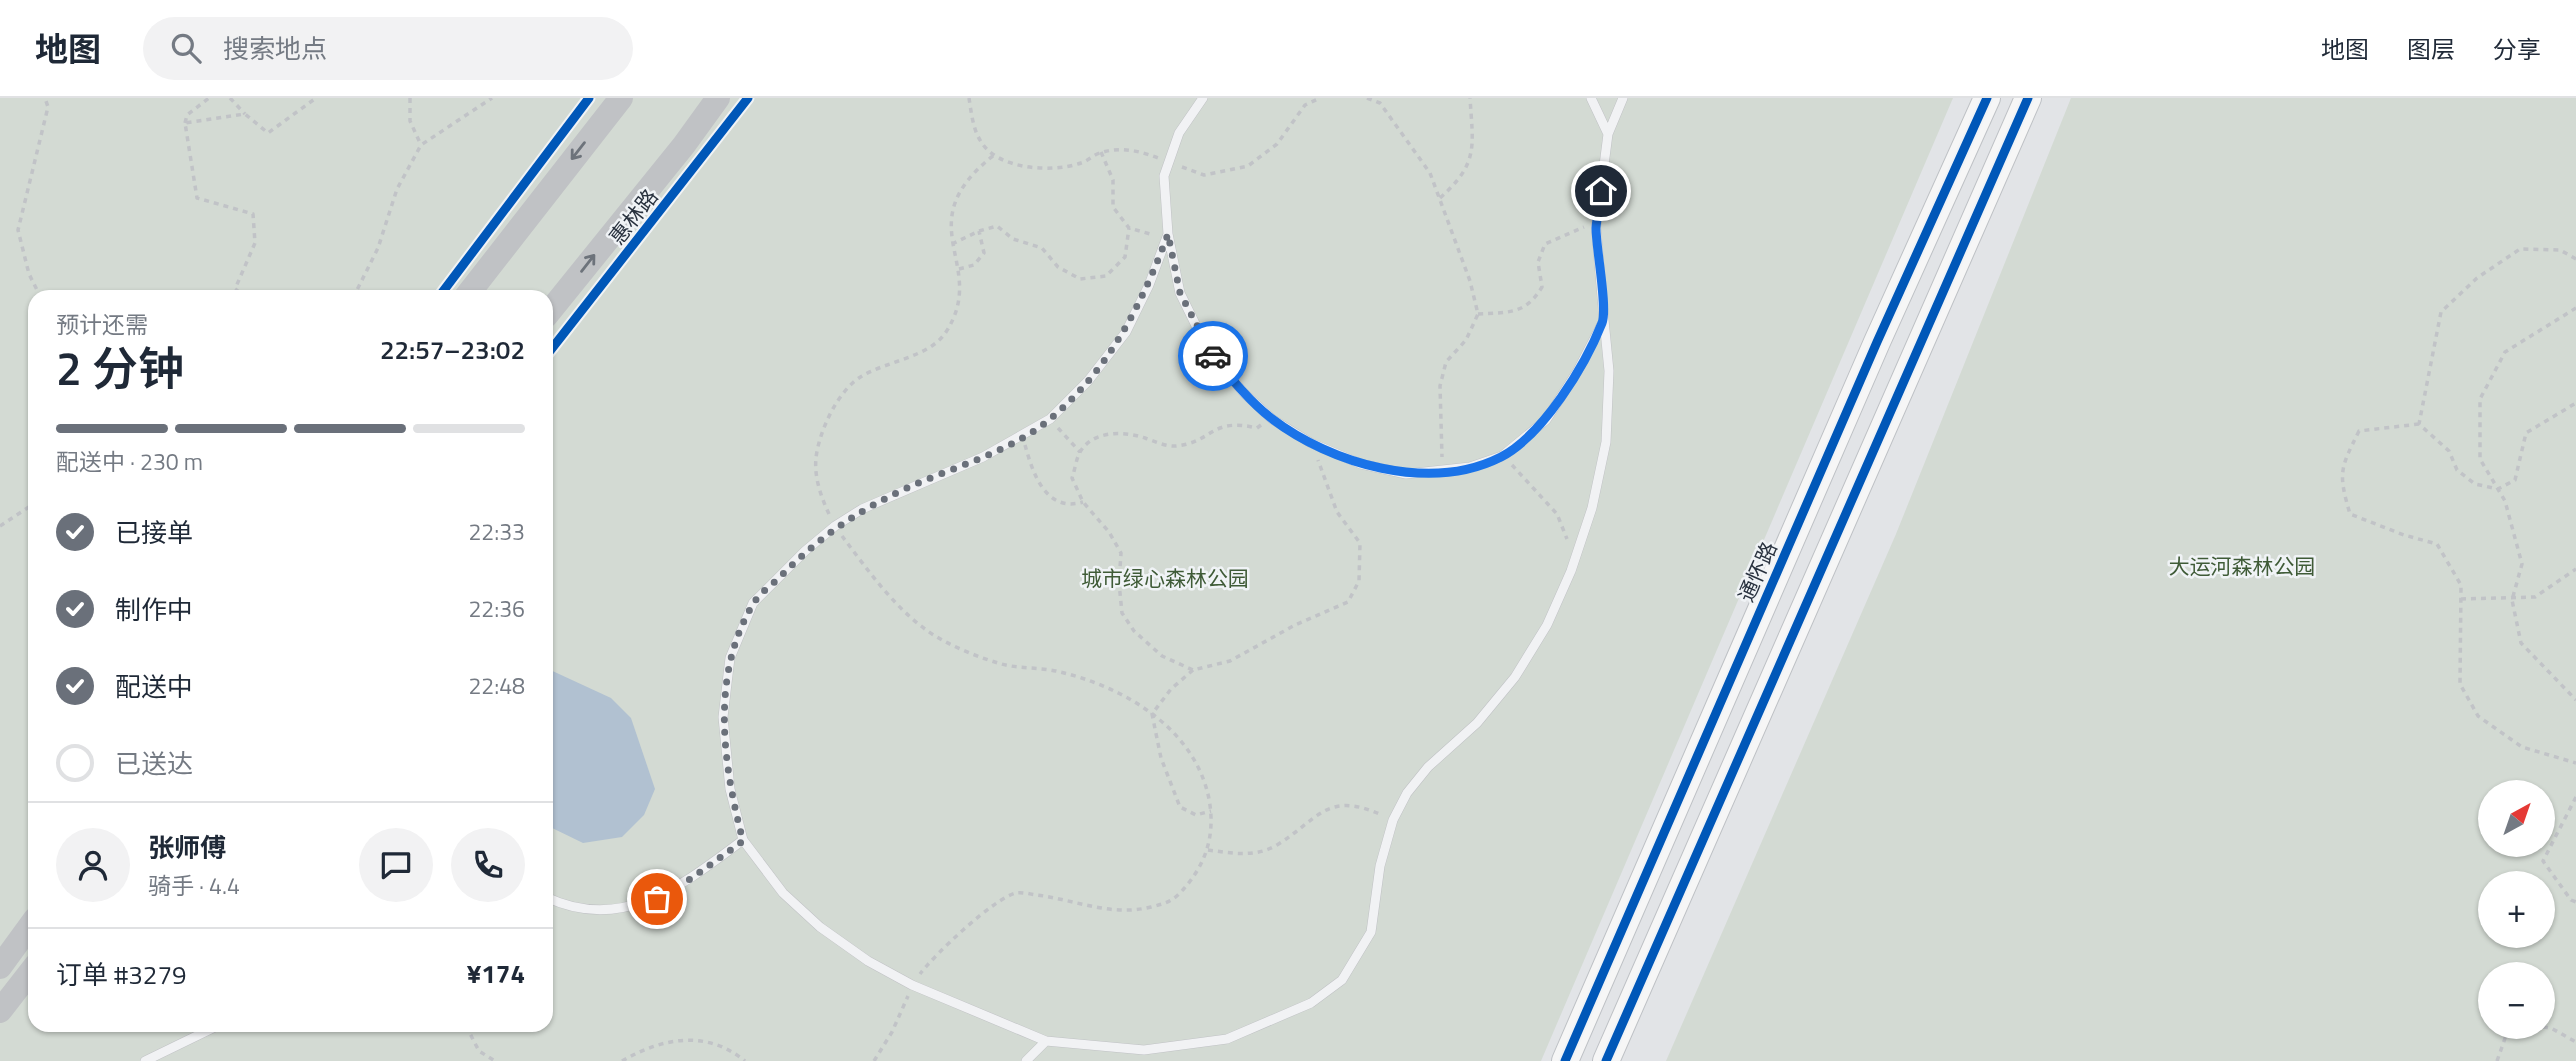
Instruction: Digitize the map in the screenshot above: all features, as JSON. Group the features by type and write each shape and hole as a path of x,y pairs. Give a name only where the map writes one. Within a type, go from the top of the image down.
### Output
{"main road":[{"path":"471,290 621,98"},
{"name":"惠林路","path":"553,307 684,145 718,98"},
{"name":"通怀路","path":"1565,1061 1877,342 1987,98"},
{"path":"1606,1061 2028,98"},
{"path":"0,967 28,929"},
{"path":"0,1012 28,975"}],"lane":[{"path":"1203,98 1179,133 1164,176 1168,234 1180,293 1208,350 1244,393 1272,419 1311,443 1361,464 1406,474 1444,471 1502,456 1546,420 1577,372 1604,320"},
{"path":"1591,98 1608,134"},
{"path":"1168,234 1149,285 1126,332 1088,381 1050,419 1023,437 862,509 835,526 805,551 753,603 730,658 723,717 730,789 743,841 783,892 820,927 868,961 912,985 1046,1041 1144,1050 1227,1039 1311,1003 1342,980 1371,932 1380,866 1393,820 1407,793 1428,767 1477,723 1515,677 1547,625 1571,570 1592,508 1606,442 1609,371 1596,227 1608,134 1623,98"},
{"path":"553,899 596,911 657,899 692,878 743,841"},
{"path":"145,1061 205,1032"},
{"path":"1026,1061 1046,1041"}],"path":[{"path":"37,290 29,274 18,230 48,107 45,98"},
{"path":"209,98 187,115 186,123 197,198 253,214 255,243 236,290"},
{"path":"230,98 268,133 316,98"},
{"path":"410,98 410,121 421,145"},
{"path":"357,290 378,248 397,189 421,145 492,98"},
{"path":"969,98 980,141 994,155 1016,164 1049,167 1081,163 1101,152 1135,149 1204,175 1248,166 1277,144 1304,105 1320,98"},
{"path":"1367,98 1380,103 1402,130 1430,173 1470,281 1478,314 1466,340 1446,362 1440,386 1444,471"},
{"path":"1440,198 1454,186 1472,160 1470,98"},
{"path":"186,123 245,114"},
{"path":"1101,152 1113,180 1113,207 1129,228 1150,235 1168,234"},
{"path":"874,1061 892,1032 912,985 937,951 968,929 996,902 1017,892 1106,911 1138,910 1171,901 1197,876 1208,850 1213,823 1205,780 1186,744 1152,713 1122,694 1057,671 999,664 943,640 901,608 835,526 819,492 816,458 826,423 842,395 859,377 942,339 956,317 961,295 950,225 955,200 970,173 994,155"},
{"path":"951,244 997,226 1013,239 1042,248 1058,267 1080,279 1106,276 1125,257 1129,228"},
{"path":"1478,314 1512,312 1531,305 1542,287 1538,262 1545,244 1582,227 1596,227"},
{"path":"958,269 974,265 984,253 979,231"},
{"path":"2419,424 2441,312 2477,278 2520,249 2560,250 2576,259"},
{"path":"2576,308 2505,352 2480,399 2480,459 2505,501 2522,564 2512,600 2521,643 2576,700"},
{"path":"2576,403 2526,433 2515,480 2498,489 2475,484 2457,470 2449,451 2419,424 2358,431 2346,456 2340,480 2350,514 2403,535 2437,544 2461,585 2460,684 2478,716 2522,747 2576,763"},
{"path":"1050,419 1080,452"},
{"path":"1193,670 1162,656 1134,631 1122,613 1119,583 1121,553 1109,532 1083,502 1072,478 1080,452 1090,441 1113,433 1138,436 1173,446 1197,442 1216,427 1238,424 1257,428 1272,419"},
{"path":"1023,437 1035,479 1056,501 1070,506 1083,502"},
{"path":"1211,811 1196,815 1180,807 1161,758 1152,713 1171,689 1193,670 1230,661 1295,625 1348,602 1359,581 1360,543 1337,512 1311,443"},
{"path":"1502,456 1531,482 1557,514 1569,545 1571,570"},
{"path":"0,526 28,508"},
{"path":"2461,599 2512,600 2535,597 2576,569"},
{"path":"2576,796 2543,862 2571,900 2576,902"},
{"path":"1208,850 1247,855 1276,846 1309,818 1340,805 1363,807 1393,820"},
{"path":"2555,1030 2576,1042"},
{"path":"469,1032 479,1051 495,1061"},
{"path":"622,1061 665,1041 696,1038 734,1052 745,1061"},
{"path":"2497,1061 2505,1039"}],"green space":[{"name":"城市绿心森林公园","path":"0,98 1953,98 1541,1061 0,1061"},
{"name":"大运河森林公园","path":"2071,98 2576,98 2576,1061 1666,1061 1896,534"}],"water":[{"path":"553,671 611,698 631,718 655,789 644,815 622,837 583,843 553,828"}],"cycle path":[{"path":"444,290 589,98"},
{"path":"553,347 748,98"},
{"path":"1565,1061 1877,342 1987,98"},
{"path":"1606,1061 2028,98"}],"way so far":[{"path":"657,899 692,878 743,841 730,789 723,717 730,658 753,603 805,551 835,526 862,509 910,486 983,457 1023,437 1050,419 1088,381 1126,332 1149,285 1168,234 1180,293 1213,356"}],"route":[{"path":"1213,356 1244,393 1272,419 1311,443 1361,464 1406,474 1471,467 1502,456 1546,420 1577,372 1604,320 1596,227 1601,191"}]}
